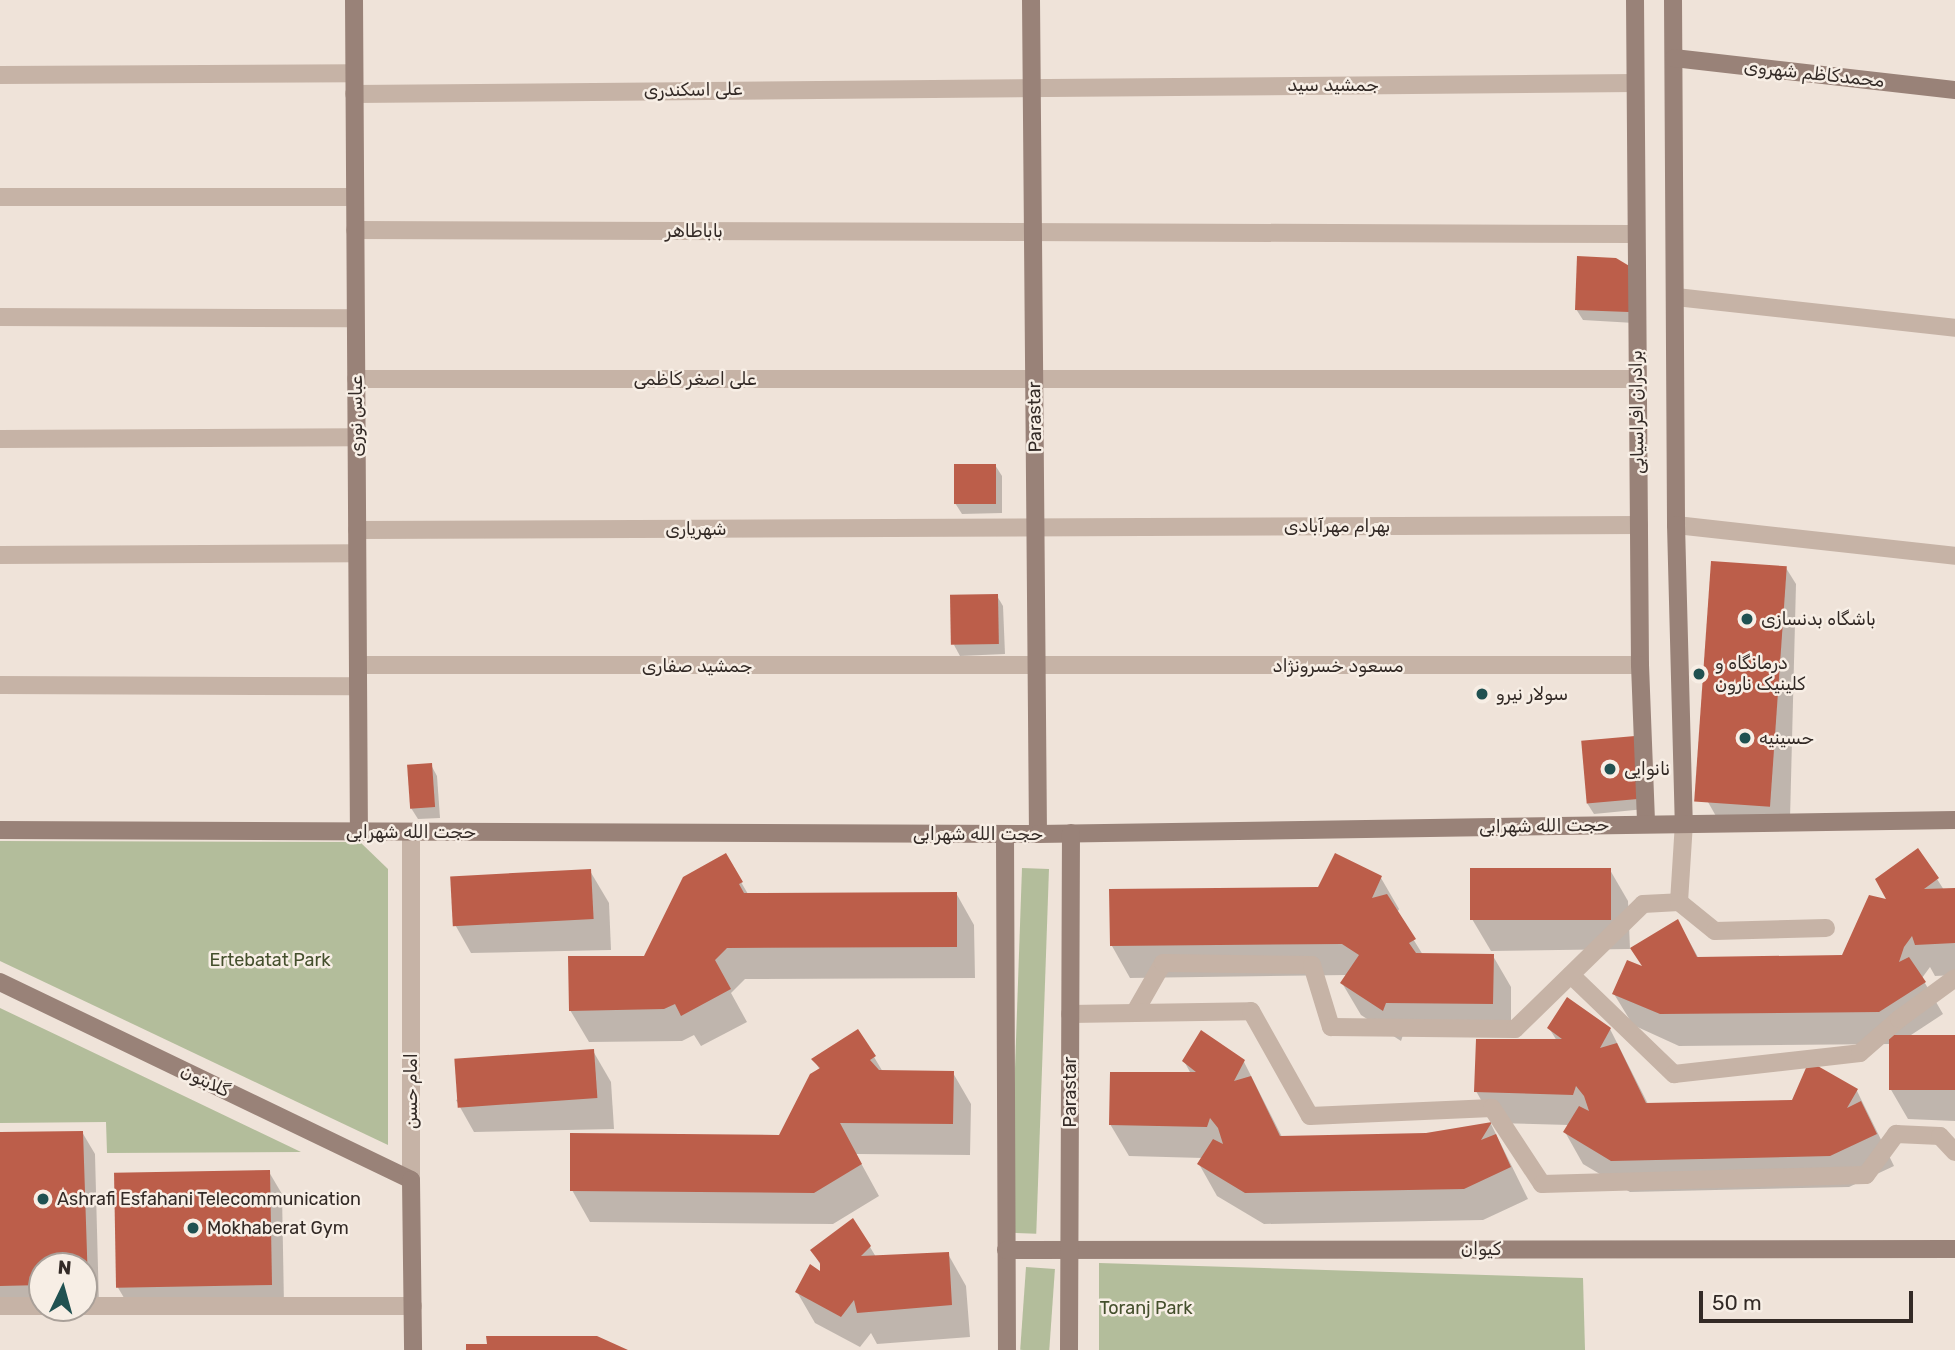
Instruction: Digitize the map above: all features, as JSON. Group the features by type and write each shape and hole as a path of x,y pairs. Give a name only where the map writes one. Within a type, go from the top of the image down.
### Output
{"street":[{"name":"عباس نوری","path":"354,0 359,832"},
{"name":"Parastar","path":"1031,0 1038,834"},
{"name":"برادران افراسیابی","path":"1635,0 1636,379 1640,665 1646,824"},
{"path":"1673,0 1676,525 1684,823 1679,902"},
{"name":"محمدکاظم شهروی","path":"1674,58 1955,90"},
{"path":"0,75 354,73"},
{"name":"جمشید سید","path":"1032,87 1635,83"},
{"name":"علی اسکندری","path":"354,94 1032,87"},
{"path":"0,197 355,197"},
{"name":"باباطاهر","path":"355,230 1635,234"},
{"path":"1676,297 1955,328"},
{"path":"0,317 355,318"},
{"name":"علی اصغر کاظمی","path":"356,379 1636,379"},
{"path":"0,439 356,438"},
{"name":"بهرام مهرآبادی","path":"1036,527 1639,525"},
{"path":"1676,525 1955,556"},
{"name":"شهریاری","path":"357,530 1036,527"},
{"path":"0,555 357,553"},
{"name":"جمشید صفاری","path":"358,665 1037,667"},
{"name":"مسعود خسرونژاد","path":"1037,667 1640,665"},
{"path":"0,685 358,686"},
{"name":"حجت الله شهرابی","path":"0,831 1038,834 1955,820"},
{"name":"امام حسن","path":"411,832 413,1350"},
{"name":"Parastar","path":"1069,1350 1071,833"},
{"path":"1005,834 1007,1350"},
{"path":"1135,1012 1163,963 1312,965 1331,1027 1515,1029 1643,904 1679,902 1715,932 1826,928"},
{"path":"1571,975 1674,1074 1860,1053 1899,1019 1955,978"},
{"name":"گلابتون","path":"0,982 411,1180"},
{"path":"1070,1014 1251,1011 1310,1116 1492,1108 1542,1184 1866,1175 1896,1135 1940,1136 1955,1152"},
{"name":"کیوان","path":"1006,1250 1955,1249"},
{"path":"0,1306 28,1306"},
{"path":"98,1306 413,1306"}],"green space":[{"name":"Ertebatat Park","path":"0,841 360,842 388,869 388,1145 0,961"},
{"path":"1022,868 1049,869 1036,1234 1009,1233"},
{"path":"0,1008 301,1152 107,1153 106,1122 0,1123"},
{"name":"Toranj Park","path":"1099,1263 1583,1278 1585,1350 1099,1350"},
{"path":"1026,1267 1055,1269 1049,1350 1020,1350"}],"building":[{"path":"1577,256 1616,258 1631,267 1629,312 1575,310"},
{"path":"954,464 996,464 996,504 954,504"},
{"path":"1711,561 1787,566 1770,807 1694,801"},
{"path":"998,594 999,644 951,645 950,595"},
{"name":"نانوایی","path":"1635,736 1640,799 1587,803 1581,741"},
{"path":"432,763 435,807 410,809 407,765"},
{"path":"1918,848 1939,878 1924,889 1955,888 1955,943 1915,945 1912,936 1904,947 1899,962 1909,957 1926,982 1879,1012 1660,1014 1612,994 1627,960 1642,966 1630,948 1678,919 1697,957 1842,955 1869,895 1886,899 1875,879"},
{"path":"726,853 743,882 739,884 744,893 957,892 957,947 727,948 715,960 731,989 681,1016 675,1004 664,1009 569,1011 568,956 644,956 683,877"},
{"path":"1335,853 1382,876 1372,898 1387,894 1416,939 1409,943 1416,953 1494,954 1493,1004 1386,1003 1383,1011 1340,983 1359,955 1342,944 1110,946 1109,889 1318,887"},
{"path":"1470,868 1611,868 1611,920 1470,920"},
{"path":"591,869 594,919 453,926 450,876"},
{"path":"1567,997 1611,1028 1600,1048 1617,1043 1646,1103 1792,1100 1809,1061 1858,1089 1847,1108 1861,1101 1877,1134 1830,1156 1611,1161 1563,1132 1579,1106 1589,1111 1584,1096 1576,1086 1573,1095 1474,1092 1476,1039 1562,1039 1547,1028"},
{"path":"858,1029 876,1056 870,1060 879,1070 954,1071 953,1124 840,1123 862,1164 814,1193 570,1191 570,1133 779,1135 810,1074 820,1068 811,1059"},
{"path":"1201,1030 1245,1060 1234,1081 1251,1076 1280,1136 1426,1133 1492,1122 1481,1140 1496,1134 1511,1167 1464,1189 1245,1193 1197,1164 1213,1139 1223,1144 1218,1128 1210,1118 1207,1127 1109,1125 1110,1072 1196,1072 1182,1061"},
{"path":"1889,1035 1955,1035 1955,1090 1889,1090"},
{"path":"594,1049 597,1098 458,1108 454,1059"},
{"name":"Ashrafi Esfahani Telecommunication","path":"83,1131 87,1252 28,1252 28,1285 0,1286 0,1132"},
{"name":"Mokhaberat Gym","path":"270,1170 272,1285 116,1288 114,1173"},
{"path":"853,1218 871,1246 861,1256 949,1252 952,1305 857,1313 854,1300 841,1317 795,1292 810,1264 820,1271 820,1263 810,1250"},
{"path":"486,1336 597,1336 628,1350 466,1350 466,1344 487,1344"}],"place":[{"name":"باشگاه بدنسازی","path":"1747,619"},
{"name":"درمانگاه و کلینیک نارون","path":"1699,674"},
{"name":"سولار نیرو","path":"1482,694"},
{"name":"حسینیه","path":"1745,738"},
{"name":"نانوایی","path":"1610,769"},
{"name":"Ashrafi Esfahani Telecommunication","path":"43,1199"},
{"name":"Mokhaberat Gym","path":"193,1228"}]}
